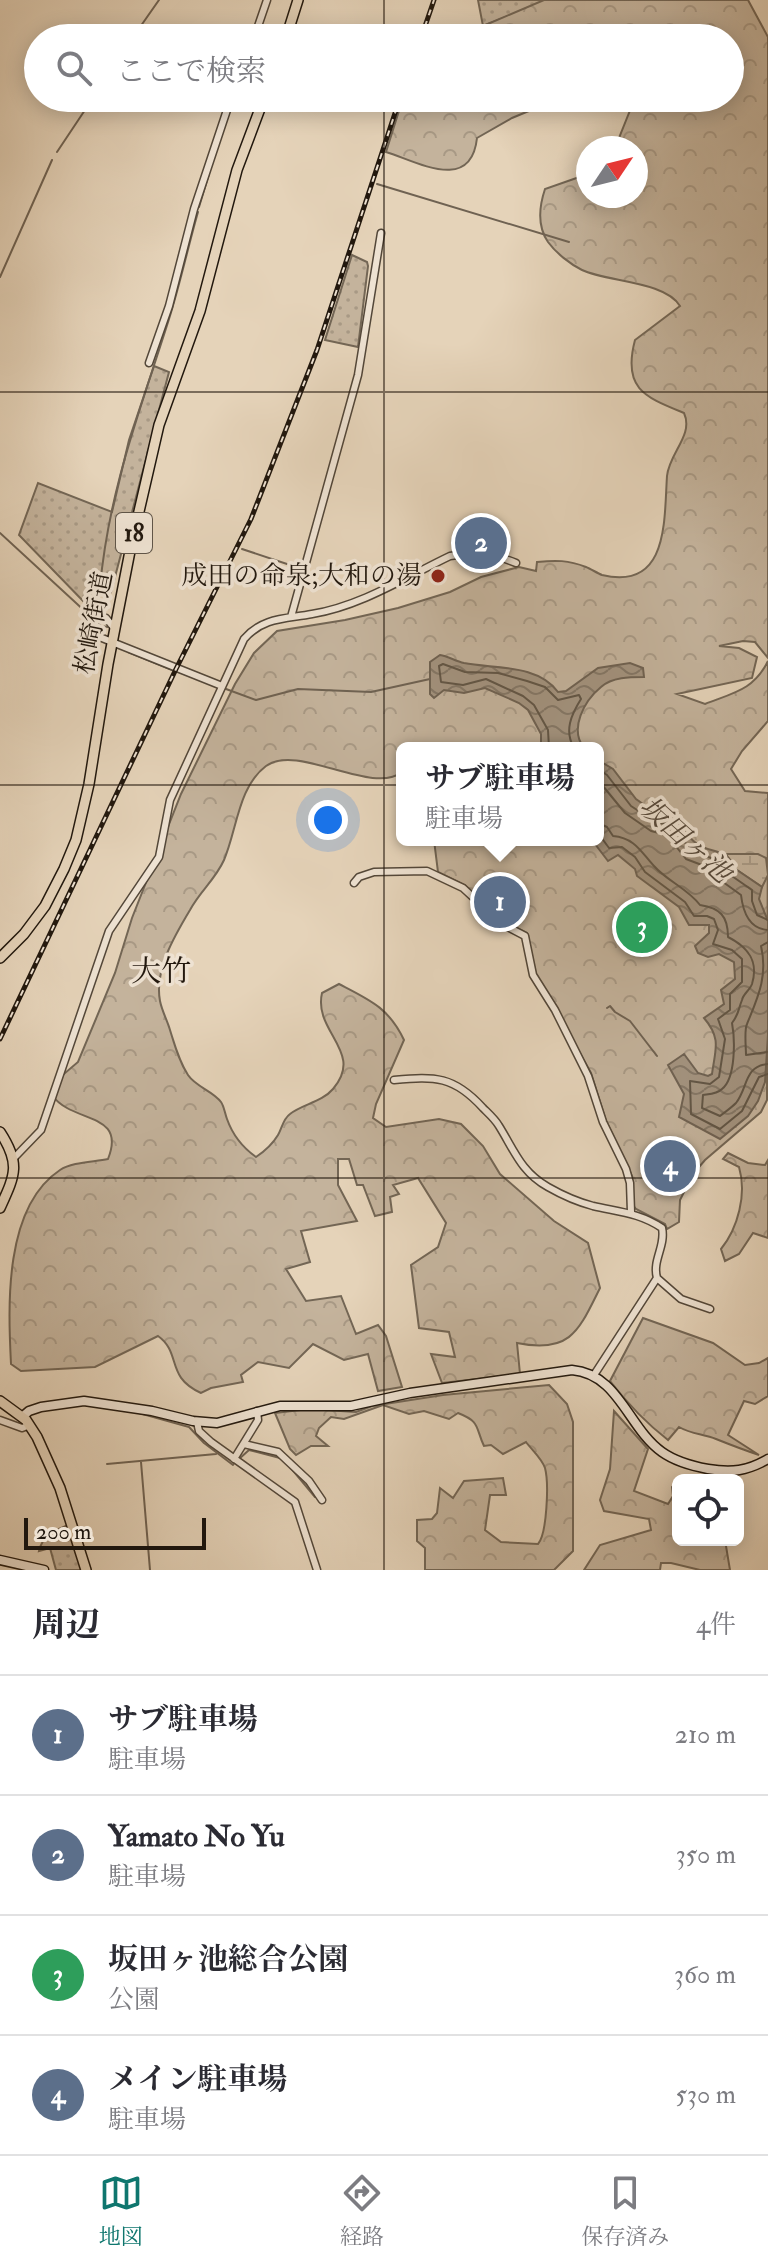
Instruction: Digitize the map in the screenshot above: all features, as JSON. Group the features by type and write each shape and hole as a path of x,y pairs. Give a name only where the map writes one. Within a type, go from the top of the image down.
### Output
{"main road":[{"path":"290,24 298,0"},
{"name":"松崎街道","path":"0,958 24,934 45,906 76,840 89,784 131,546 159,425 197,321 237,170 259,112"},
{"path":"0,1132 14,1158 14,1174 0,1208"},
{"path":"0,1401 26,1421 60,1488 86,1570"}],"street":[{"path":"259,24 267,0"},
{"path":"149,363 226,112"},
{"path":"291,617 358,375 381,233"},
{"path":"14,1158 41,1130 109,931 159,857 170,800 237,652 253,629 281,618 339,609 450,556 471,553 502,556 516,563"},
{"path":"96,617 106,618 115,629"},
{"path":"92,634 222,686"},
{"path":"354,883 359,877 374,872 427,871 463,888 502,924 525,936 533,975 555,1010 588,1076 603,1122 626,1169 631,1212"},
{"path":"394,1080 431,1078 462,1087 498,1124 524,1170 546,1186 582,1202 631,1212 662,1228 664,1236 655,1266 657,1278 681,1299 710,1309"},
{"path":"594,1375 657,1278"},
{"path":"0,1420 22,1428 29,1411 84,1401 217,1423 257,1411 295,1405 351,1406 410,1393 556,1371 582,1371 594,1375 612,1390 649,1441 676,1460 731,1473 749,1469 768,1459"},
{"path":"234,1459 258,1420 257,1411"},
{"path":"197,1422 199,1431 295,1502 317,1570"},
{"path":"244,1444 278,1452 309,1481 322,1500"},
{"path":"0,1560 44,1570"}],"green space":[{"path":"478,0 549,0 488,24 483,24"},
{"path":"544,0 748,0 768,37 768,658 755,642 719,646 739,648 757,657 752,678 677,694 705,704 749,684 768,661 768,721 731,769 745,791 768,793 767,1100 761,1112 693,1174 680,1200 679,1222 667,1229 665,1224 636,1209 633,1205 632,1176 606,1121 591,1073 536,975 527,933 503,921 465,885 438,872 435,846 604,846 604,742 396,742 396,775 389,778 354,775 297,761 280,761 266,766 249,785 224,860 184,920 163,965 160,1001 188,1075 221,1102 235,1136 256,1157 273,1142 288,1116 329,1093 341,1076 344,1064 341,1053 321,1007 322,993 339,984 385,1012 404,1040 373,1118 386,1127 439,1119 461,1124 483,1146 500,1174 554,1221 588,1243 600,1288 579,1327 561,1342 535,1346 517,1343 520,1374 442,1383 431,1354 455,1357 449,1332 419,1328 411,1265 438,1247 446,1223 418,1178 393,1185 399,1194 390,1197 392,1212 375,1216 363,1185 357,1185 349,1159 338,1159 338,1185 357,1221 301,1231 310,1262 286,1269 306,1301 341,1296 356,1334 378,1325 386,1336 402,1387 378,1391 368,1354 344,1360 313,1344 289,1368 258,1362 241,1375 243,1382 201,1393 182,1380 170,1350 158,1336 95,1367 21,1371 11,1364 10,1286 19,1232 28,1208 42,1187 60,1170 108,1159 112,1144 110,1133 104,1125 61,1104 52,1095 58,1079 78,1062 115,973 132,918 181,794 235,684 254,653 277,631 398,608 450,592 481,577 519,567 536,571 537,562 568,562 602,575 624,577 640,572 651,562 663,531 667,476 684,437 686,421 684,413 658,402 640,389 632,370 632,357 635,340 680,306 673,298 649,287 593,274 573,265 548,242 542,230 540,209 545,189 576,178 576,208 648,208 648,136 620,136 629,112 744,112 744,24 488,24"},
{"path":"399,112 526,112 477,138 473,155 464,165 453,169 426,166 386,152"},
{"path":"352,255 367,262 368,266 358,347 325,340"},
{"path":"154,366 169,372 111,592 94,589 86,604 19,535 38,483 112,512 129,440"},
{"path":"726,854 758,854 766,858 768,875 762,887 734,868"},
{"path":"728,1153 748,1163 765,1165 768,1160 768,1238 753,1233 739,1254 725,1261 721,1249 736,1221 742,1188 739,1167 723,1159"},
{"path":"643,1318 713,1343 745,1365 768,1358 768,1396 755,1404 744,1401 728,1435 759,1455 679,1427 668,1440 623,1397 610,1381"},
{"path":"549,1385 567,1404 573,1422 573,1551 554,1570 425,1570 425,1548 417,1541 417,1520 432,1519 437,1513 440,1488 453,1498 464,1481 503,1478 506,1495 490,1495 485,1530 501,1542 538,1544 545,1520 546,1475 542,1461 526,1442 503,1454 491,1445 484,1446 474,1422 458,1413 449,1419 424,1411 409,1414 383,1405 344,1419 331,1417 319,1428 316,1436 328,1446 311,1446 296,1455 290,1449 275,1413 309,1409 356,1412 372,1406 443,1395"},
{"path":"614,1411 648,1449 634,1491 668,1504 672,1498 672,1546 726,1546 730,1570 700,1570 661,1563 660,1570 584,1570 600,1545 651,1530 649,1519 604,1511 600,1500 610,1469"},
{"path":"68,1525 82,1570 56,1570 50,1548 39,1551 46,1537"}],"water":[{"path":"440,655 464,663 528,672 539,676 558,692 566,691 598,668 630,663 643,668 644,677 616,679 595,693 580,716 578,732 581,742 541,742 541,734 528,710 485,688 464,693 444,690 434,698 430,694 430,662"},
{"name":"坂田ヶ池","path":"604,764 613,769 636,799 660,816 674,817 693,840 728,857 734,868 762,887 759,899 768,921 765,1082 748,1116 720,1139 679,1117 684,1094 668,1065 684,1054 698,1073 712,1074 715,1039 704,1018 724,1004 721,990 735,979 734,962 719,954 708,957 698,953 695,946 709,933 709,925 689,925 679,907 637,876 635,869 618,855 608,861 597,846 604,846"}],"waterway":[{"path":"142,24 159,0"},
{"path":"57,152 84,112"},
{"path":"213,160 229,112"},
{"path":"0,277 52,160"},
{"path":"199,207 209,174"},
{"path":"377,184 569,242"},
{"path":"100,587 118,483 173,306 198,212"},
{"path":"0,533 101,626 108,627"},
{"path":"242,549 299,568"},
{"path":"128,652 172,670"},
{"path":"226,689 256,700 298,689 371,692 430,679"},
{"path":"607,1008 610,1006 630,1021 657,1056"},
{"path":"139,1413 189,1427 204,1443 234,1463"},
{"path":"239,1459 249,1450 280,1458"},
{"path":"107,1464 216,1454"},
{"path":"141,1462 150,1570"},
{"path":"290,1467 315,1497"}],"railway":[{"path":"426,24 434,0"},
{"path":"0,1039 251,519 317,350 395,112"}],"place":[{"name":"Yamato No Yu","path":"481,543"},
{"name":"成田の命泉;大和の湯","path":"438,576"},
{"name":"サブ駐車場","path":"500,902"},
{"name":"坂田ヶ池総合公園","path":"642,927"},
{"name":"メイン駐車場","path":"670,1166"}],"district":[{"name":"大竹","path":"161,971"}]}
